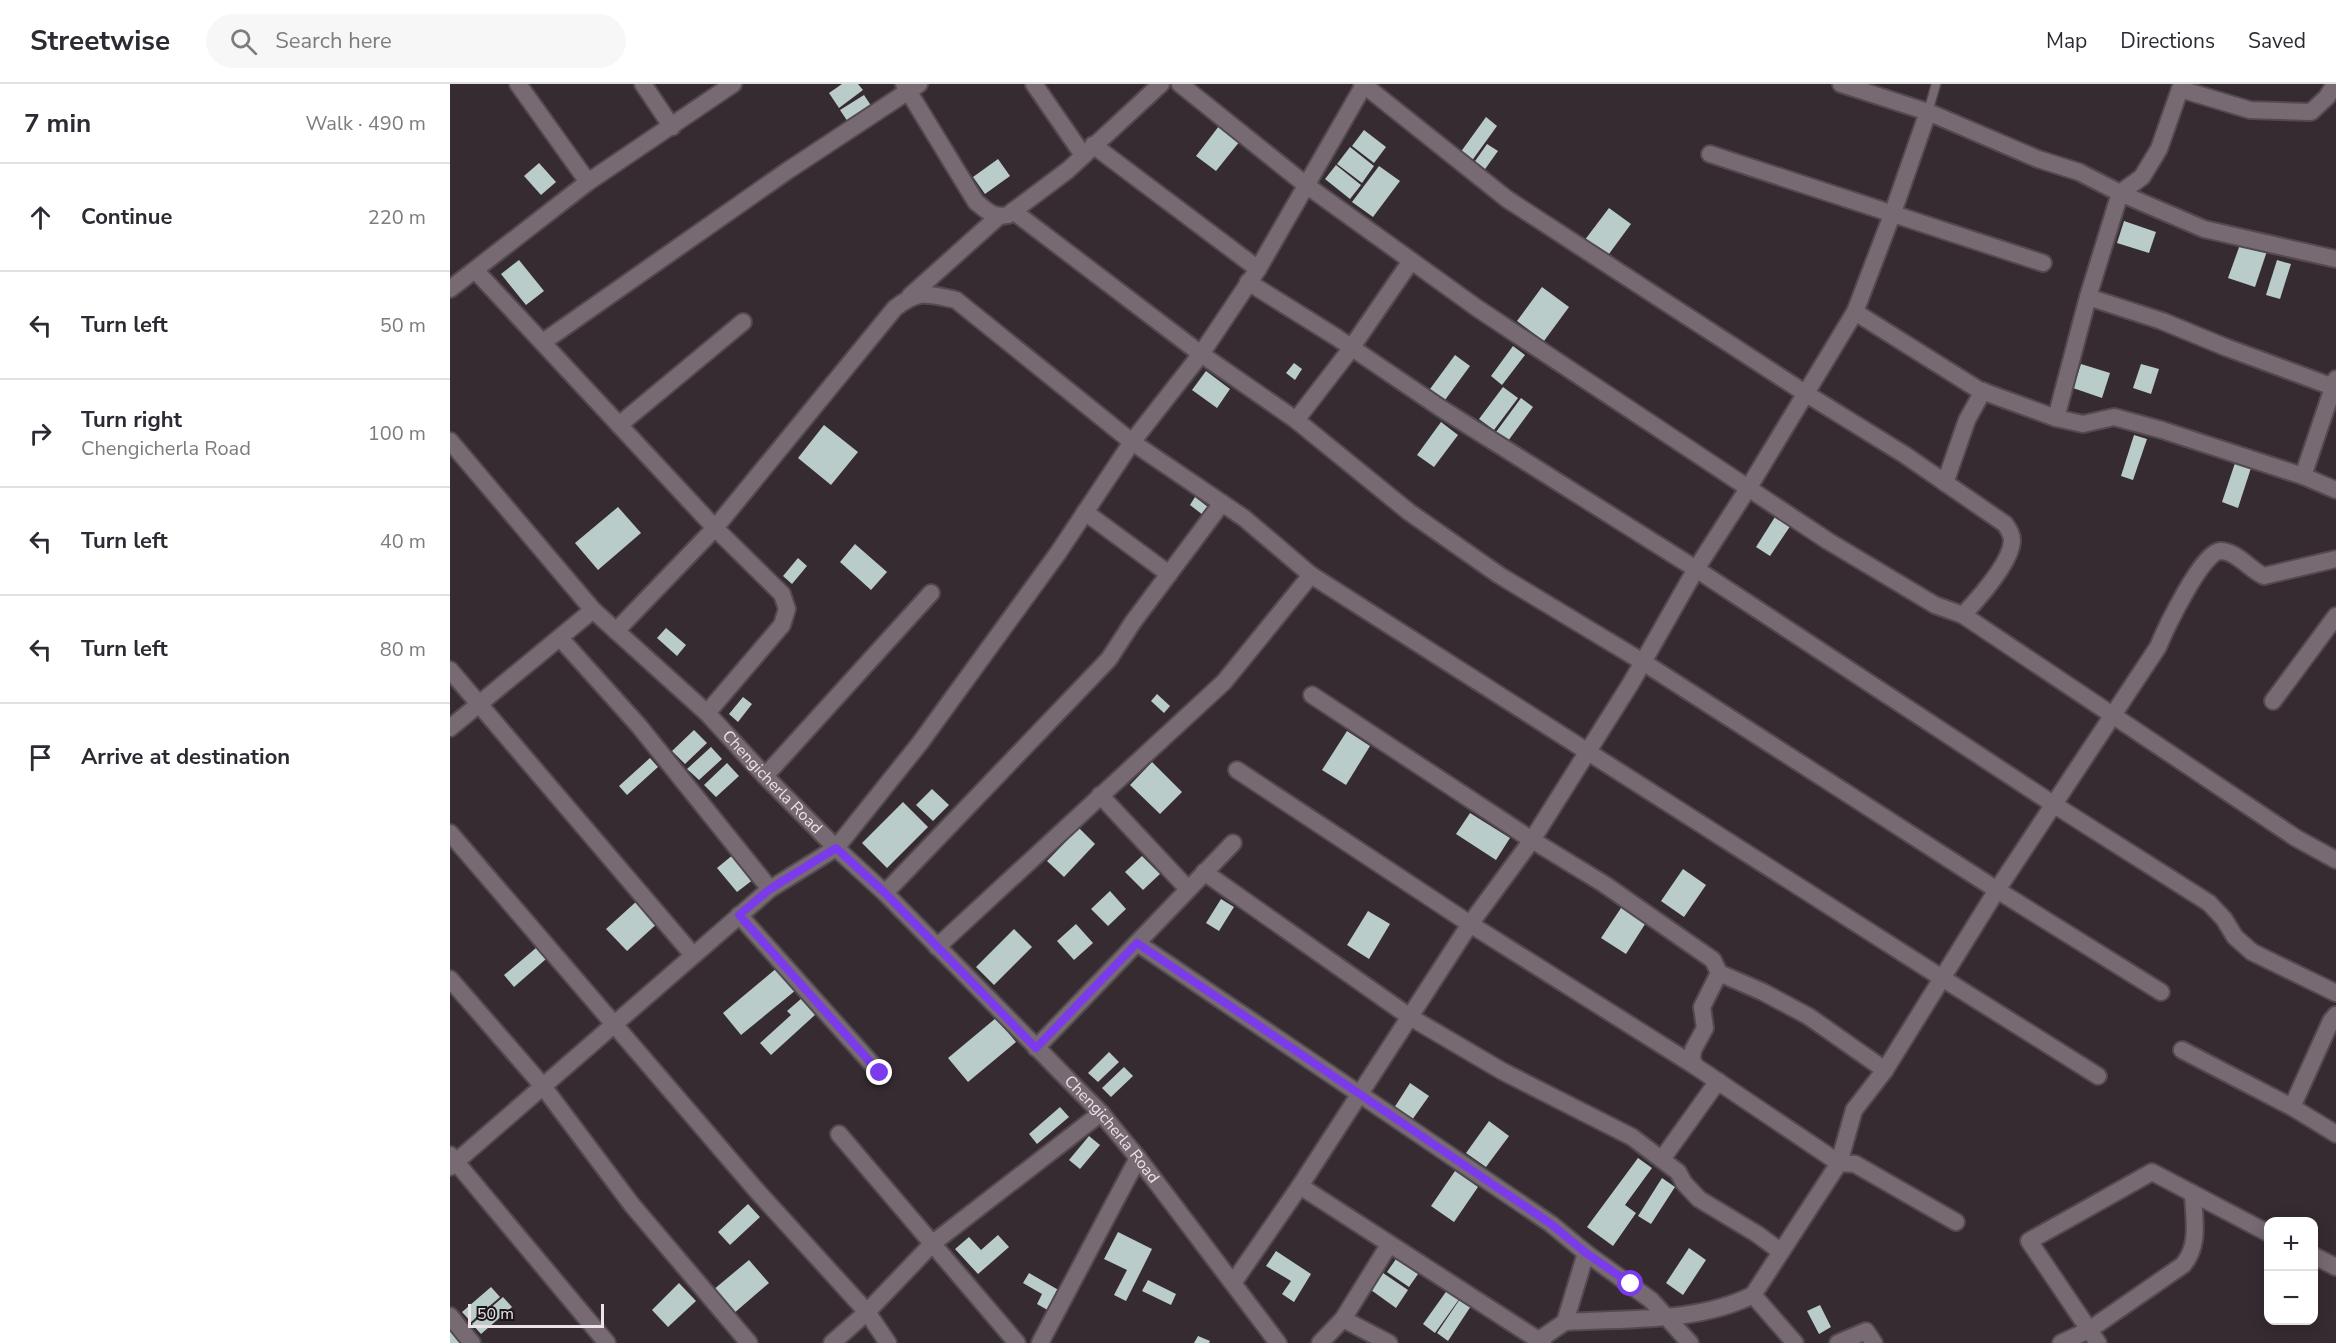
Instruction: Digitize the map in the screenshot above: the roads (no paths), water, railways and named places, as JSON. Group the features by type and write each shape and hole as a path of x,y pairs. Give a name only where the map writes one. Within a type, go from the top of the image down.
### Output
{"street":[{"path":"518,84 588,182"},
{"path":"643,84 672,127"},
{"path":"450,289 588,182 733,84"},
{"path":"1034,84 1088,150 1253,276 1351,347 1442,409 1696,569 2053,804 2209,903 2224,919 2235,937 2252,952 2336,993"},
{"path":"616,631 715,528 895,308 1006,214 1054,182 1161,84"},
{"path":"1180,84 1306,185 1477,308 1828,541 1935,604 1963,615 2296,838 2336,860"},
{"path":"607,1343 452,1162 770,889 836,848 920,743 1085,512 1132,442 1201,354 1253,276 1367,84 1507,199 1805,393 1897,449 2005,524 2012,534 2012,544 1995,578 1963,615"},
{"path":"1841,84 1928,112 2038,159 2079,172 2120,193 2204,229 2336,259"},
{"path":"2056,418 2088,297 2120,193 2142,177 2159,148 2180,89 2202,89 2250,110 2311,112 2327,97 2335,84"},
{"path":"543,342 911,86 976,202 990,214 1006,214 1296,420 1408,512 1499,575 1643,662 1997,890 2162,992"},
{"path":"1233,1283 1360,1096 1470,924 1532,840 1588,752 1696,569 1749,487 1855,312 1928,112"},
{"path":"1710,154 2043,263"},
{"path":"1296,420 1411,261"},
{"path":"476,270 715,528 782,594 787,609 782,625 706,713"},
{"path":"910,296 931,295 956,300 1132,442 1244,518 1311,575 2098,1076"},
{"path":"2088,297 2162,321 2225,347 2335,385 2303,476"},
{"path":"1855,312 1983,391 2056,418 2083,423 2114,417 2162,430 2303,476 2336,490"},
{"path":"619,425 743,322"},
{"path":"1945,483 1967,420 1983,391"},
{"name":"Chengicherla Road","path":"450,441 593,610 706,713 836,848 885,893 1101,1113 1138,1158 1278,1343"},
{"path":"885,893 1109,659 1133,622 1222,503"},
{"path":"1085,512 1169,574"},
{"path":"1565,1322 1667,1316 1730,1306 1753,1295 1839,1163 1854,1110 1885,1071 1997,890 2158,647 2169,620 2214,553 2222,551 2234,555 2254,572 2264,576 2336,559"},
{"path":"937,947 1224,682 1311,575"},
{"path":"765,776 931,593"},
{"path":"450,728 593,610"},
{"path":"2273,701 2336,616"},
{"path":"560,638 639,726 770,889"},
{"path":"450,670 693,955"},
{"path":"1312,695 1532,840 1605,884 1657,919 1713,960 1719,973 1763,992 1808,1016 1885,1071"},
{"path":"1237,770 1470,924 1718,1081 1839,1163 1855,1164 1956,1222"},
{"path":"1100,795 1187,888"},
{"path":"450,833 757,1191 867,1312 888,1343"},
{"path":"1036,1048 1187,888 1233,843"},
{"path":"1204,872 1410,1017 1502,1071 1632,1137 1678,1172 1684,1183 1699,1199 1757,1234 1780,1251"},
{"path":"739,915 880,1073"},
{"path":"1137,943 1551,1224 1586,1253 1631,1284 1667,1316 1690,1343"},
{"path":"1695,1066 1692,1059 1693,1050 1705,1028 1702,1007 1719,973"},
{"path":"450,979 542,1085 632,1205 749,1343"},
{"path":"2292,1107 2331,1021 2336,1015"},
{"path":"2182,1050 2292,1107 2336,1134"},
{"path":"1662,1159 1718,1081"},
{"path":"831,1343 867,1312 933,1243 1101,1113"},
{"path":"839,1134 1017,1343"},
{"path":"1040,1343 1138,1158"},
{"path":"2094,1337 2029,1241 2152,1172 2264,1231"},
{"path":"1300,1186 1541,1341 1565,1322 1586,1253"},
{"path":"2061,1343 2094,1337 2183,1265 2192,1255 2194,1244 2193,1194"},
{"path":"1320,1343 1343,1319 1389,1245"},
{"path":"2318,1258 2336,1267"},
{"path":"1753,1295 1795,1343"},
{"path":"450,1316 472,1343"},
{"path":"1343,1319 1389,1343"},
{"path":"1838,1343 1866,1331 1874,1343"}],"lane":[{"path":"1928,112 1936,84"}]}
